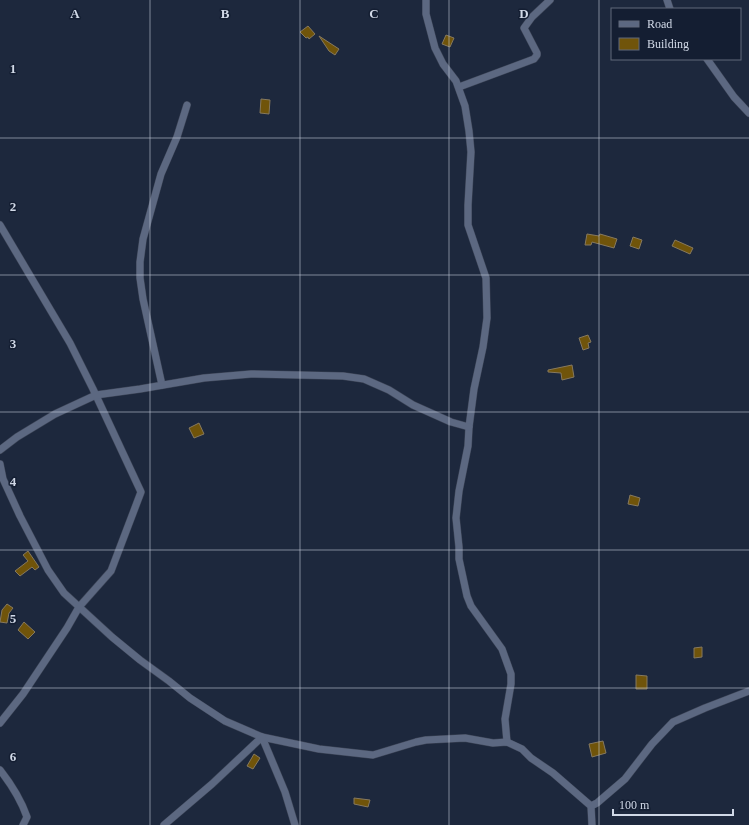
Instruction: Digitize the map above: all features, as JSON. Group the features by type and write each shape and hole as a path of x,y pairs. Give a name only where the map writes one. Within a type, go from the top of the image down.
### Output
{"street":[{"path":"426,0 426,14 435,48 443,64 456,81 465,106 471,152 468,225 474,246 485,272 488,303 487,318 483,347 474,389 468,446 459,491 456,518 459,558 467,596 471,606 502,649 511,674 511,684 505,719 507,742"},
{"path":"459,87 534,59 537,53 524,28 532,17 550,0"},
{"path":"708,60 734,97 749,113"},
{"path":"162,384 143,299 140,278 140,262 143,239 161,174 177,137 187,105"},
{"path":"0,225 70,343 141,492 111,571 79,607 41,668 0,723"},
{"path":"0,450 17,437 55,414 96,395 204,378 251,374 355,377 390,390 413,405 451,422 469,427"},
{"path":"0,464 3,479 10,496 48,570 64,593 112,637 190,698 225,721 262,737 319,749 373,755 426,740 465,738 493,743 507,742 522,749 531,758 553,773 591,806 592,825"},
{"path":"591,806 597,803 625,779 652,744 673,722 749,691"},
{"path":"164,825 212,784 262,737"},
{"path":"262,737 286,792 295,825"},
{"path":"0,770 9,782 25,811 27,817 22,825"}],"building":[{"path":"308,26 315,34 309,39 300,32"},
{"path":"446,35 454,38 450,47 442,44"},
{"path":"319,36 339,49 335,55 329,51"},
{"path":"261,99 270,100 269,114 260,113"},
{"path":"587,234 599,236 600,234 617,239 614,248 592,242 591,245 585,245"},
{"path":"633,237 642,240 639,249 630,246"},
{"path":"675,240 693,248 690,254 672,246"},
{"path":"588,335 591,342 588,343 589,348 583,350 579,338"},
{"path":"572,365 574,377 562,380 561,373 548,372 548,370"},
{"path":"199,423 204,434 194,438 189,428"},
{"path":"630,495 640,498 638,506 628,504"},
{"path":"28,551 39,567 35,570 32,567 20,576 15,571 28,561 23,555"},
{"path":"7,604 13,608 9,613 7,623 0,622 2,610"},
{"path":"24,622 35,632 28,639 18,630"},
{"path":"702,647 702,657 694,658 694,648"},
{"path":"636,675 647,676 647,689 636,689"},
{"path":"603,741 606,753 592,757 589,744"},
{"path":"254,754 260,758 253,769 247,766"},
{"path":"354,798 370,800 368,807 354,804"}]}
